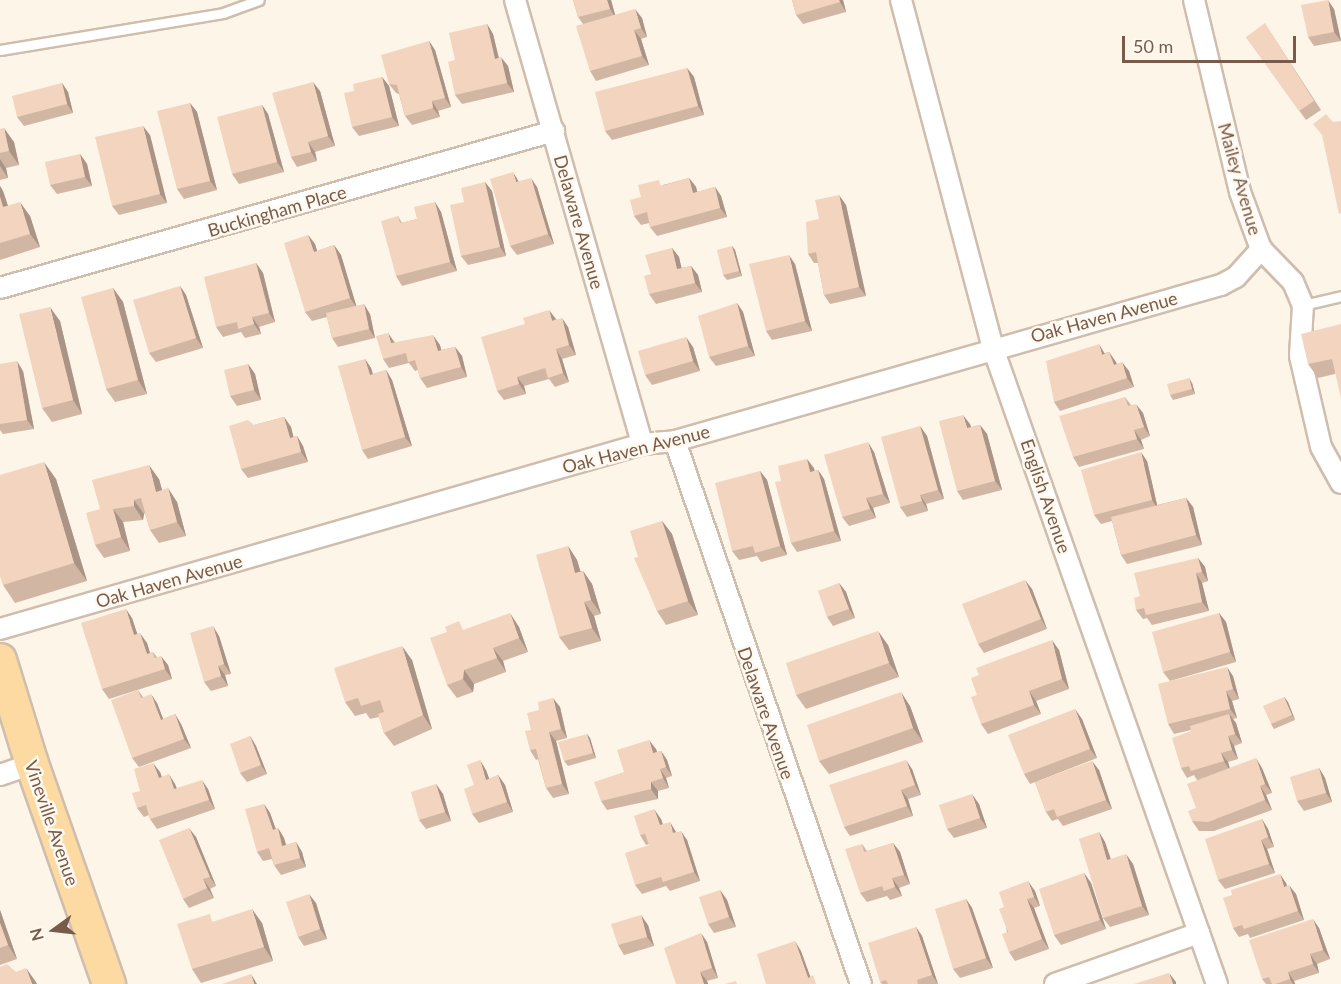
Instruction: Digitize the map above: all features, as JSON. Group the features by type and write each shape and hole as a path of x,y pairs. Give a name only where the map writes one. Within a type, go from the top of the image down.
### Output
{"main road":[{"name":"Vineville Avenue","path":"0,660 32,764 109,984"}],"street":[{"name":"Delaware Avenue","path":"515,0 642,444"},
{"name":"English Avenue","path":"901,0 993,348 1217,984"},
{"name":"Mailey Avenue","path":"1194,0 1240,192 1261,249 1293,282 1303,305"},
{"name":"Buckingham Place","path":"0,288 554,131"},
{"name":"Oak Haven Avenue","path":"0,629 642,444 675,441 993,348 1221,285 1236,278 1261,249"},
{"path":"1303,305 1300,356 1321,447 1341,483"},
{"name":"Delaware Avenue","path":"675,441 861,984"},
{"path":"0,775 32,764"},
{"path":"1055,984 1199,933"}],"lane":[{"path":"0,50 223,13 259,0"},
{"path":"1303,305 1341,296"}],"building":[{"path":"573,0 607,0 610,9 578,17"},
{"path":"792,0 839,0 840,2 796,15"},
{"path":"1328,0 1334,32 1308,37 1301,5"},
{"path":"635,9 641,28 634,30 642,56 590,71 576,26"},
{"path":"1265,23 1314,101 1299,111 1246,37"},
{"path":"487,24 495,59 501,57 507,83 455,95 448,62 455,60 449,33"},
{"path":"429,41 445,98 432,101 433,108 405,116 397,85 389,84 381,55"},
{"path":"687,68 698,106 605,131 595,92"},
{"path":"382,77 392,117 352,127 344,93 354,91 353,84"},
{"path":"313,82 328,136 308,142 311,152 291,157 272,93"},
{"path":"62,83 67,104 17,117 12,96"},
{"path":"190,103 210,181 177,189 157,111"},
{"path":"262,105 277,162 232,174 217,117"},
{"path":"1326,114 1333,122 1341,121 1341,213 1339,214 1322,135 1313,124"},
{"path":"143,126 160,194 112,206 95,137"},
{"path":"4,128 9,151 0,153 0,129"},
{"path":"80,154 85,177 50,185 45,162"},
{"path":"513,172 516,182 531,178 548,234 510,246 490,179"},
{"path":"689,178 693,193 715,187 720,208 650,227 647,212 634,216 630,200 641,197 638,185 659,180 661,186"},
{"path":"485,182 500,247 461,256 450,205 464,202 461,188"},
{"path":"839,195 859,287 824,295 816,252 808,254 806,222 819,219 815,200"},
{"path":"0,197 3,207 20,202 30,234 0,243"},
{"path":"435,202 450,262 396,276 381,221 398,216 400,223 417,219 414,207"},
{"path":"308,235 314,252 334,245 350,298 305,312 284,243"},
{"path":"732,246 739,271 723,275 717,250"},
{"path":"672,248 677,269 691,266 695,283 649,294 644,276 651,274 645,255"},
{"path":"789,255 805,321 766,331 749,264"},
{"path":"256,263 269,313 252,317 254,324 238,329 237,322 216,327 204,277"},
{"path":"180,286 196,338 149,353 133,300"},
{"path":"113,288 138,380 106,389 81,297"},
{"path":"737,303 748,346 709,357 698,316"},
{"path":"364,304 369,329 332,338 326,313"},
{"path":"50,307 73,400 42,408 19,314"},
{"path":"549,310 552,321 562,318 569,345 556,349 563,373 548,378 545,368 517,377 519,384 497,391 481,337 525,324 523,318"},
{"path":"1341,324 1341,398 1332,359 1308,364 1301,334"},
{"path":"388,333 391,343 433,335 438,351 455,347 461,367 420,378 415,360 408,362 406,353 383,359 376,336"},
{"path":"686,337 693,361 645,375 638,351"},
{"path":"1099,344 1102,355 1109,352 1114,365 1122,362 1127,378 1054,402 1046,361"},
{"path":"365,359 370,375 386,370 405,437 362,450 338,366"},
{"path":"17,361 27,420 0,424 0,364"},
{"path":"248,364 254,390 230,396 224,370"},
{"path":"1189,378 1192,389 1170,395 1167,384"},
{"path":"1125,397 1128,406 1136,404 1144,427 1134,430 1137,439 1073,457 1059,416"},
{"path":"963,415 967,428 980,425 995,481 957,491 939,421"},
{"path":"284,417 290,438 297,436 301,452 241,469 229,426 248,420 254,425"},
{"path":"920,426 938,490 920,495 922,501 900,507 881,437"},
{"path":"868,442 883,494 866,498 870,509 842,517 824,455"},
{"path":"1141,452 1152,500 1094,515 1081,470"},
{"path":"807,459 810,472 818,470 834,531 791,543 775,482 781,481 778,466"},
{"path":"44,462 74,563 3,585 0,576 0,475"},
{"path":"149,465 156,492 168,488 177,522 150,530 141,498 134,500 134,506 113,509 121,537 95,545 86,513 100,509 92,480"},
{"path":"760,471 780,546 755,553 753,546 732,551 715,483"},
{"path":"1186,498 1196,535 1121,555 1111,517"},
{"path":"662,521 688,601 657,611 634,558 638,557 630,531"},
{"path":"568,546 575,573 583,571 591,600 584,602 592,628 559,637 536,555"},
{"path":"1198,558 1202,572 1196,573 1202,602 1146,615 1144,608 1136,610 1134,598 1140,596 1134,573"},
{"path":"1025,580 1041,619 978,644 962,604"},
{"path":"839,583 849,609 827,617 818,591"},
{"path":"126,609 134,635 140,633 147,654 153,652 154,658 161,656 165,669 102,689 81,623"},
{"path":"510,613 519,638 493,648 497,658 464,670 463,679 447,685 430,638 447,632 445,627 459,621 463,630"},
{"path":"1219,613 1230,652 1163,672 1152,632"},
{"path":"213,626 224,664 218,666 221,676 204,682 190,633"},
{"path":"878,631 889,663 796,695 786,663"},
{"path":"1052,640 1062,679 1029,691 1034,705 981,724 971,697 977,695 971,678 979,675 976,668"},
{"path":"402,646 423,715 384,733 378,714 384,712 380,700 361,706 358,698 345,702 334,668"},
{"path":"1227,667 1233,689 1226,691 1230,709 1168,724 1158,684"},
{"path":"138,690 141,698 151,694 161,720 175,714 184,739 132,758 111,700"},
{"path":"901,692 913,728 819,761 807,725"},
{"path":"1284,697 1292,715 1271,724 1263,706"},
{"path":"553,698 561,729 549,732 562,784 546,788 536,749 530,750 525,731 531,730 527,713 539,710 538,702"},
{"path":"1075,709 1090,749 1024,774 1008,735"},
{"path":"1229,714 1235,734 1228,736 1232,750 1221,753 1224,761 1191,771 1189,766 1181,768 1172,738 1191,731 1190,726"},
{"path":"587,734 593,753 564,761 558,742"},
{"path":"250,736 261,765 240,773 230,744"},
{"path":"649,740 653,753 661,751 666,767 660,769 663,778 651,782 651,789 601,801 594,782 624,772 617,750"},
{"path":"1256,758 1265,784 1260,786 1265,800 1208,822 1192,821 1188,811 1196,808 1187,784"},
{"path":"480,760 486,780 498,775 507,802 472,814 464,789 474,785 467,765"},
{"path":"906,760 915,785 901,790 907,806 844,827 829,785"},
{"path":"1092,761 1106,800 1057,817 1054,809 1046,812 1035,782"},
{"path":"153,763 159,778 169,774 174,789 202,780 209,800 150,819 146,805 137,808 132,793 140,791 134,769"},
{"path":"1319,768 1326,793 1297,801 1290,777"},
{"path":"436,784 445,812 419,820 411,792"},
{"path":"972,794 980,818 947,829 939,805"},
{"path":"264,804 273,830 278,828 282,846 296,842 300,858 274,865 269,848 257,852 245,809"},
{"path":"654,809 660,825 670,822 673,833 681,831 694,872 663,882 661,877 635,885 625,853 649,845 645,834 640,835 634,816"},
{"path":"1262,819 1268,837 1261,840 1269,864 1218,880 1205,839"},
{"path":"189,828 210,877 203,879 207,888 183,899 159,840"},
{"path":"1099,832 1107,860 1126,854 1142,906 1103,918 1079,839"},
{"path":"893,843 904,875 892,878 895,887 884,891 882,886 860,893 845,849 862,844 864,852"},
{"path":"1084,873 1100,920 1054,935 1039,889"},
{"path":"1280,874 1284,887 1289,885 1298,911 1244,929 1242,925 1233,928 1223,898 1232,895 1231,890"},
{"path":"1028,881 1034,897 1027,899 1042,939 1009,952 1002,934 1008,932 999,909 1004,907 999,892"},
{"path":"720,890 729,917 708,924 699,897"},
{"path":"309,894 320,929 298,937 286,902"},
{"path":"966,899 986,958 953,969 935,909"},
{"path":"252,909 264,947 192,969 177,924 210,914 212,922"},
{"path":"641,915 647,937 618,945 611,924"},
{"path":"1313,919 1323,950 1310,954 1313,964 1288,972 1290,979 1275,984 1272,984 1269,977 1262,979 1249,940"},
{"path":"0,923 8,945 0,948"},
{"path":"916,927 932,975 917,980 918,984 888,984 886,980 880,982 868,943"},
{"path":"701,933 712,968 700,972 704,984 676,984 664,948"},
{"path":"795,941 808,978 813,975 816,984 766,984 757,954"},
{"path":"7,964 16,972 26,968 32,984 0,984 0,967"},
{"path":"1169,973 1173,984 1134,984"},
{"path":"251,974 254,984 222,984"}]}
